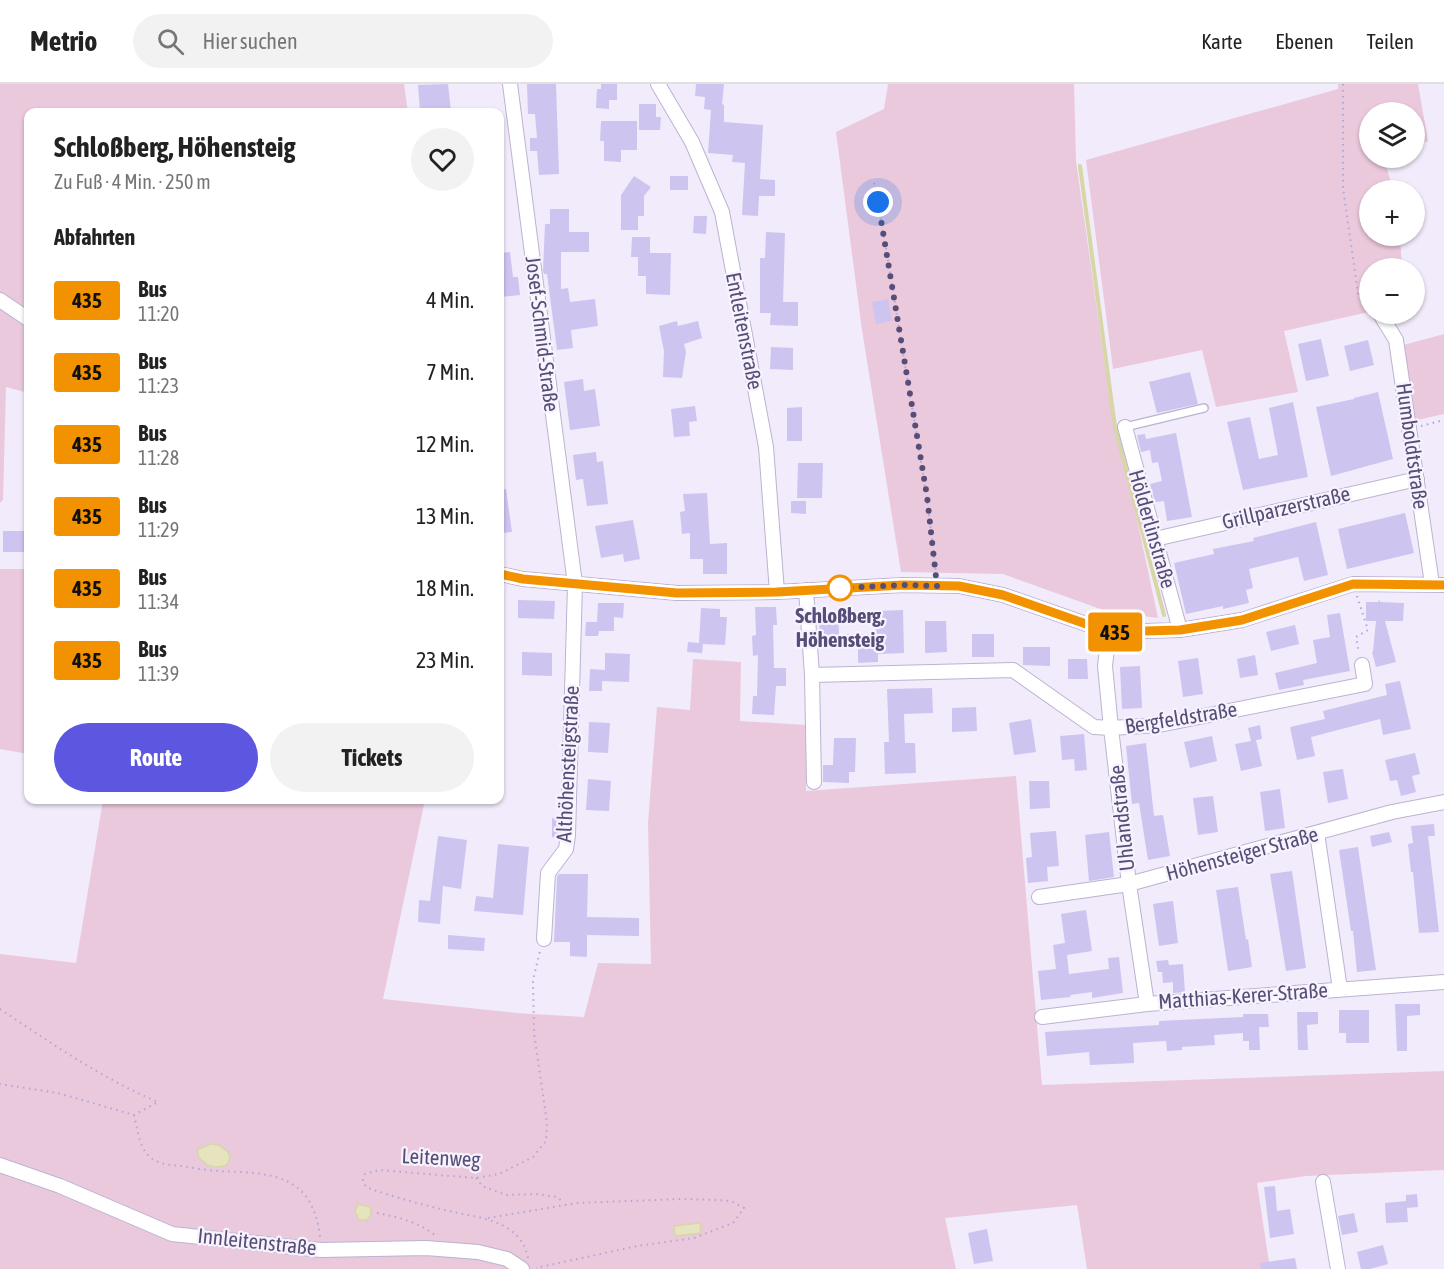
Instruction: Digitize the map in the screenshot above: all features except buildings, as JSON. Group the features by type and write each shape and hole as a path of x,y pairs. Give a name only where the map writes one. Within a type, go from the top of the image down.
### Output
{"street":[{"name":"Josef-Schmid-Straße","path":"510,84 575,584"},
{"name":"Entleitenstraße","path":"658,84 692,142 722,213 766,447 777,592"},
{"path":"0,300 24,315"},
{"name":"Humboldtstraße","path":"1386,324 1396,340 1417,479 1438,584"},
{"name":"Hölderlinstraße","path":"1125,427 1180,630"},
{"name":"Grillparzerstraße","path":"1155,538 1417,479"},
{"path":"504,575 523,579 677,593 777,592 903,585 959,586 1003,595 1109,632 1180,630 1242,620 1353,584 1438,584"},
{"name":"Althöhensteigstraße","path":"544,939 548,873 566,849 568,835 575,584"},
{"path":"806,590 812,675 814,782"},
{"name":"Uhlandstraße","path":"1109,632 1105,666 1111,728 1129,884 1147,1004"},
{"name":"Bergfeldstraße","path":"812,675 1013,670 1094,727 1111,728 1159,725 1365,684 1362,665"},
{"name":"Höhensteiger Straße","path":"1039,897 1129,884 1392,812 1444,802"},
{"path":"1317,833 1340,989"},
{"name":"Matthias-Kerer-Straße","path":"1042,1017 1147,1004 1444,982"},
{"name":"Innleitenstraße","path":"0,1165 60,1186 172,1234 321,1250 426,1248 478,1252 524,1266"},
{"path":"1323,1182 1338,1269"}],"lane":[{"path":"1125,427 1204,408"}],"path":[{"path":"1342,84 1343,188 1359,294"},
{"path":"874,183 886,241 930,518 937,586"},
{"path":"1410,429 1444,420"},
{"path":"1353,584 1368,630 1356,637 1362,665"},
{"name":"Leitenweg","path":"524,1266 528,1257 523,1243 512,1232 488,1218 444,1210 366,1188 363,1180 365,1174 379,1170 476,1178 499,1174 533,1157 546,1142 547,1123 534,1034 533,980 544,939"},
{"path":"0,1009 94,1070 158,1102 134,1115 58,1093 0,1084"},
{"path":"134,1115 145,1153 153,1160 208,1170 258,1172 280,1177 297,1188 311,1203 318,1218 321,1250"},
{"path":"476,1178 482,1186 506,1195 536,1194 557,1197 565,1204"},
{"path":"488,1218 565,1204 626,1200 731,1201 744,1208 733,1223 694,1238 637,1246 531,1269"},
{"path":"377,1213 400,1217 428,1229 437,1236"}],"shaded area":[{"path":"0,84 404,84 407,108 24,108 24,392 6,387 3,500 0,503"},
{"path":"888,84 1074,84 1076,161 1106,373 1158,618 1106,611 1003,574 901,572 862,330 836,132 884,109"},
{"path":"1338,84 1418,84 1421,102 1359,102 1359,168 1387,168 1390,180 1359,180 1359,246 1401,246 1401,258 1359,258 1359,314 1284,331 1298,392 1216,407 1202,350 1113,369 1086,160 1338,89"},
{"path":"1425,124 1428,141 1425,142"},
{"path":"1444,334 1444,414 1413,421 1400,346"},
{"path":"0,569 24,569 24,753 0,749"},
{"path":"693,659 741,662 740,721 806,725 806,791 1016,776 1042,1085 1444,1071 1444,1170 1306,1176 1257,1183 1270,1269 1087,1269 1077,1205 945,1218 956,1269 0,1269 0,954 76,963 102,804 424,804 383,999 516,1013 584,1017 598,963 651,964 648,823 657,707 690,710"},
{"path":"211,1144 219,1145 228,1152 230,1158 227,1165 210,1166 198,1156 198,1149"},
{"path":"358,1204 370,1207 371,1215 367,1220 359,1220 355,1211"},
{"path":"700,1223 701,1233 675,1236 674,1226"}],"waterway":[{"path":"1080,166 1115,427 1164,615"}],"bus line":[{"name":"435","path":"504,575 523,579 677,593 777,592 903,585 959,586 1003,595 1109,632 1180,630 1242,620 1353,584 1444,585"}],"place":[{"name":"Schloßberg, Höhensteig","path":"840,588"}],"route":[{"path":"840,588 937,586 927,496 878,202"}]}
